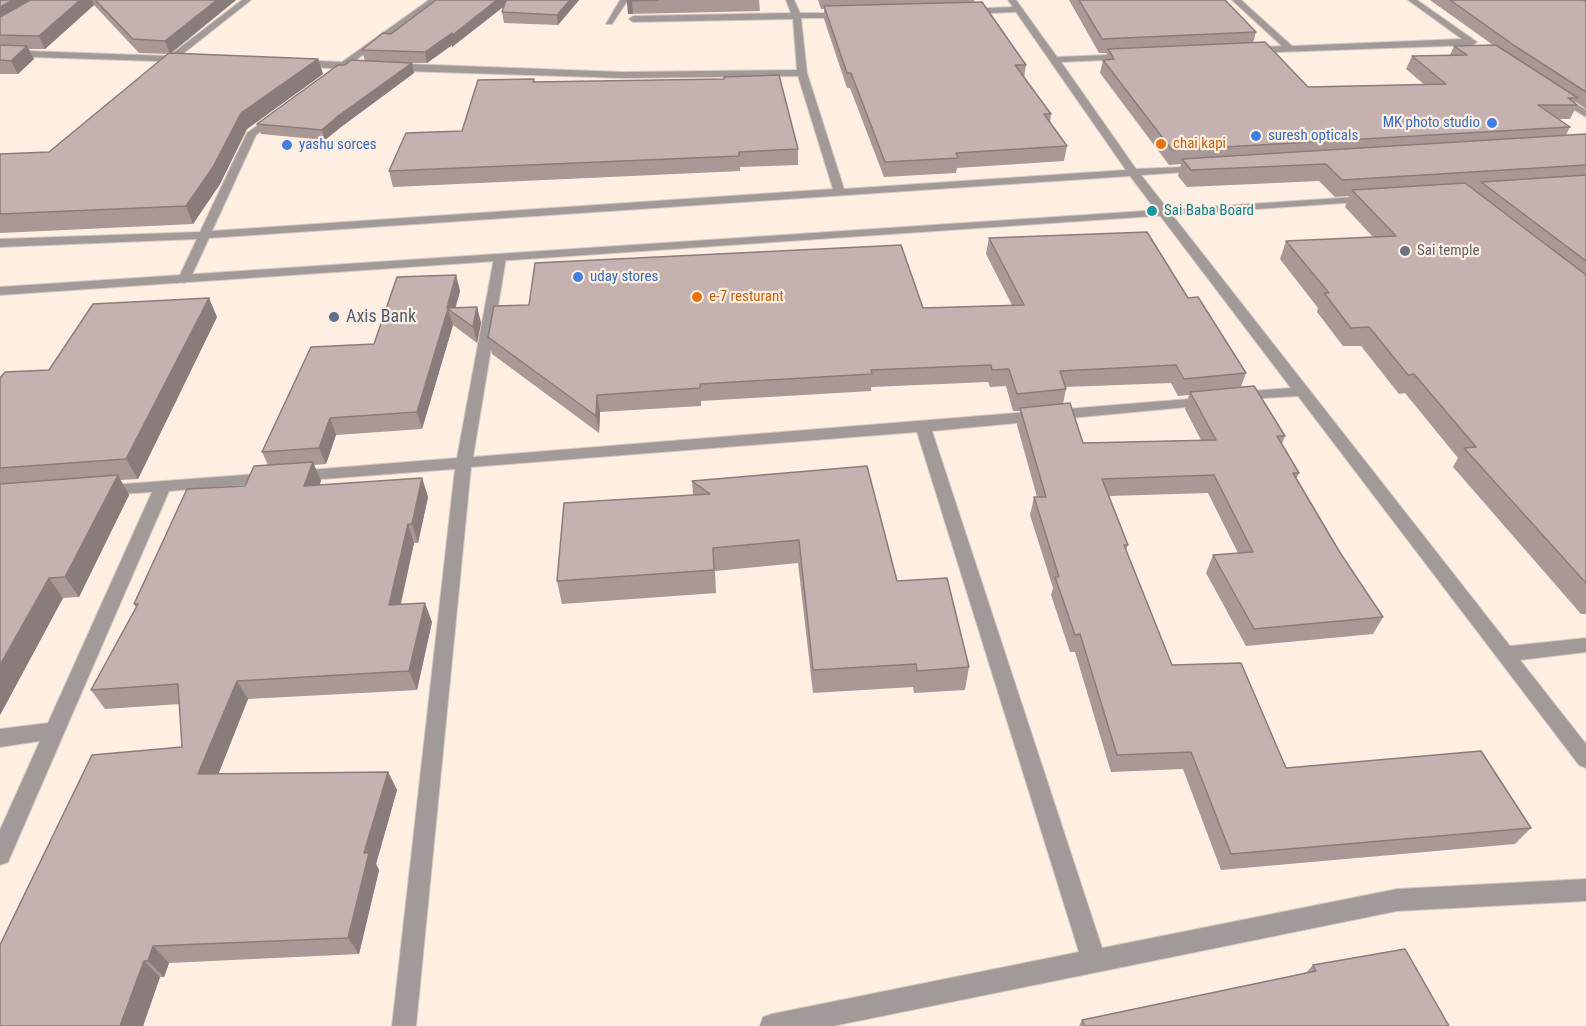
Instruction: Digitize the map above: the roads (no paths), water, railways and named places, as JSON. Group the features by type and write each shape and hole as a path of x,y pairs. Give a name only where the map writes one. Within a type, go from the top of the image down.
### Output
{"street":[{"path":"163,66 247,0"},
{"path":"325,78 434,0"},
{"path":"609,22 624,0"},
{"path":"790,0 797,17 802,73 839,191"},
{"path":"1236,0 1289,48"},
{"path":"1412,0 1481,47"},
{"path":"959,11 1015,4 1133,172 1167,213 1302,392 1586,759"},
{"path":"633,20 855,15"},
{"path":"1242,51 1472,40"},
{"path":"0,53 194,60"},
{"path":"1055,60 1137,56"},
{"path":"286,63 623,75 802,73"},
{"path":"1548,90 1586,114"},
{"path":"184,279 252,133 289,106"},
{"path":"0,243 206,235 1217,167"},
{"path":"0,291 1388,198"},
{"path":"404,1026 464,462 501,258"},
{"path":"93,491 924,426 1302,392"},
{"path":"924,426 1094,961"},
{"path":"0,855 163,486"},
{"path":"1504,654 1586,645"},
{"path":"0,738 53,731"},
{"path":"772,1026 1397,900 1586,890"}],"place":[{"name":"MK photo studio","path":"1492,123"},
{"name":"suresh opticals","path":"1256,136"},
{"name":"chai kapi","path":"1161,144"},
{"name":"yashu sorces","path":"287,145"},
{"name":"Sai Baba Board","path":"1152,211"},
{"name":"Sai temple","path":"1405,251"},
{"name":"uday stores","path":"578,277"},
{"name":"e-7 resturant","path":"697,297"},
{"name":"Axis Bank","path":"334,317"}]}
